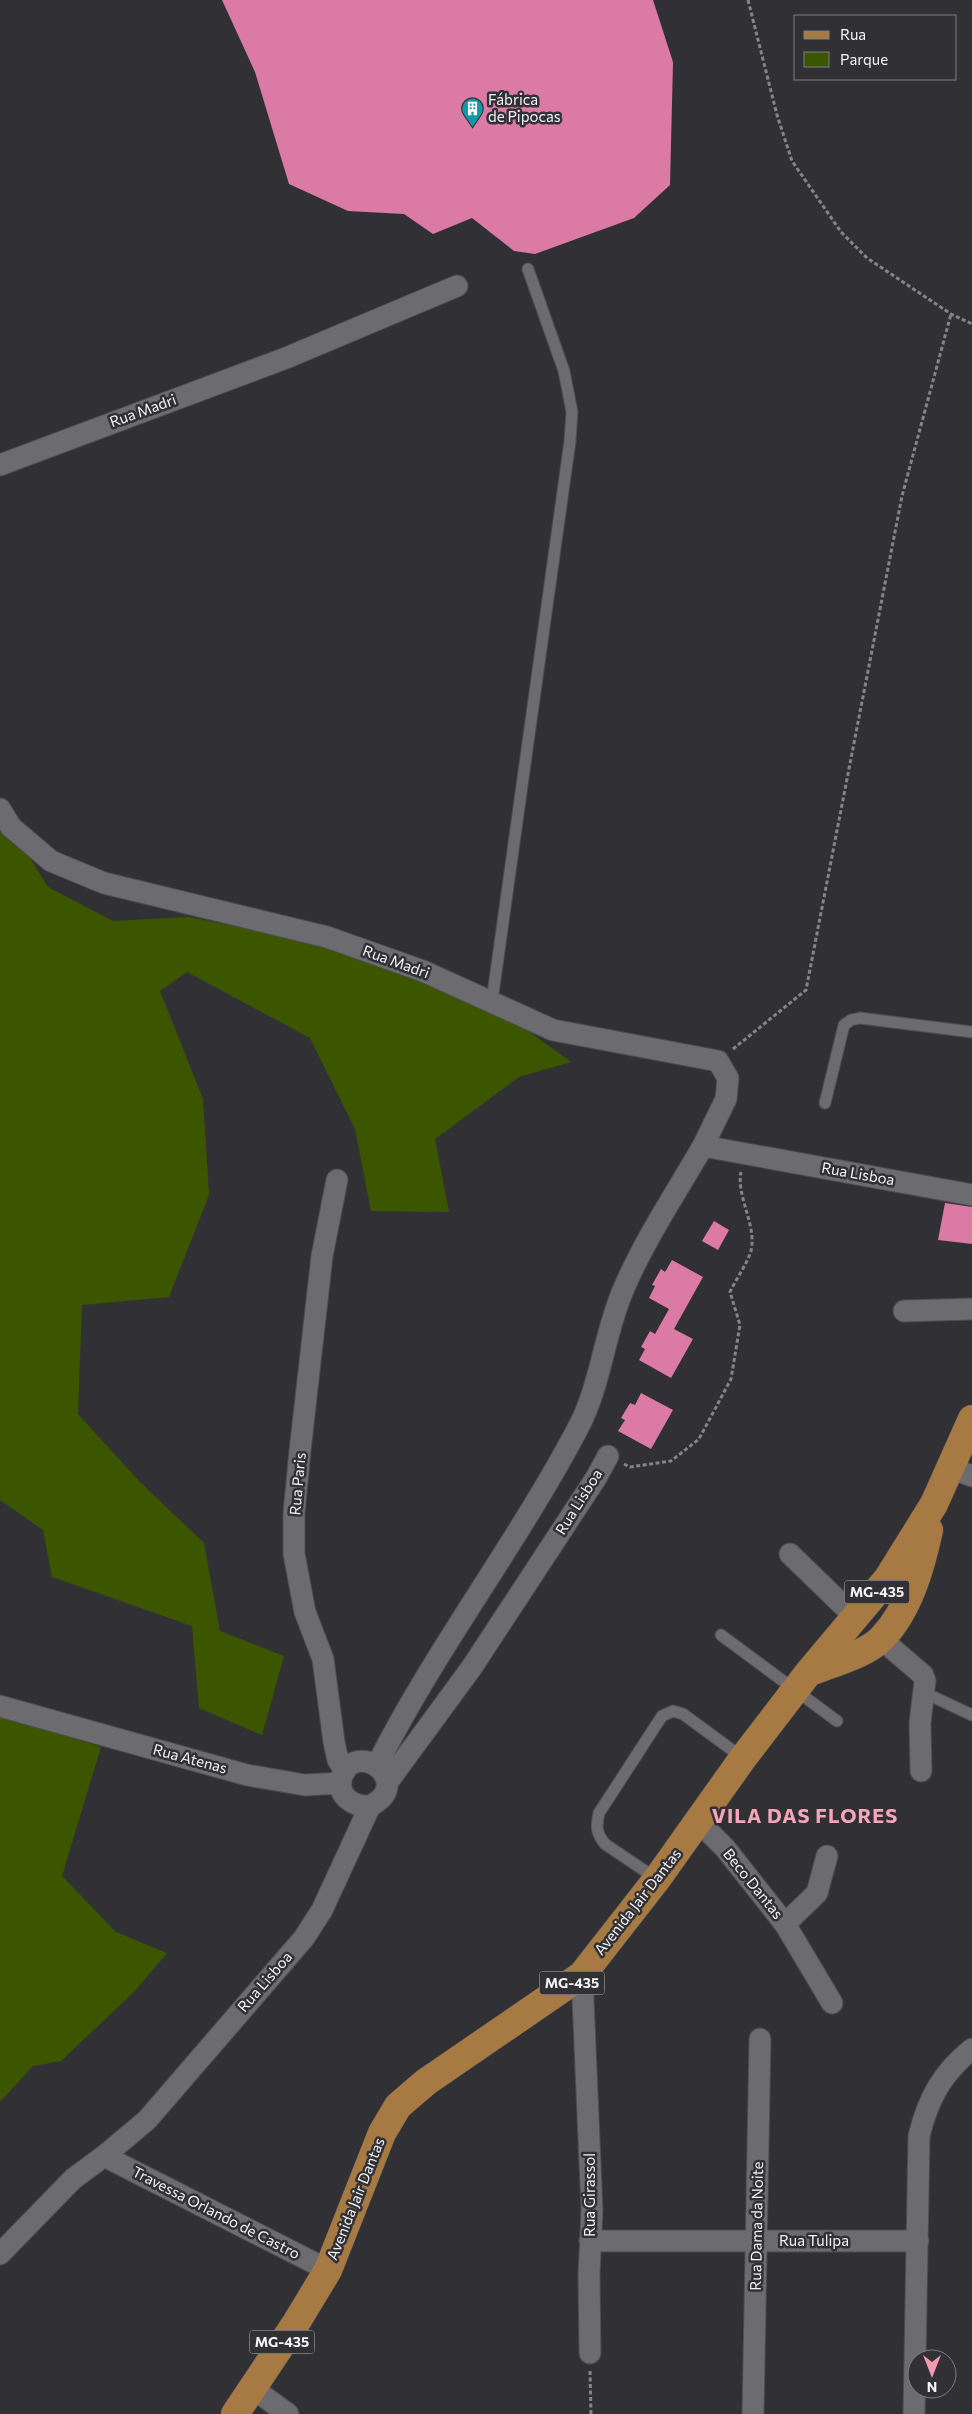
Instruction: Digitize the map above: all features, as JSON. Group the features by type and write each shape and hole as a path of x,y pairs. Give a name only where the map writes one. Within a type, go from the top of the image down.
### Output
{"main road":[{"name":"Avenida Jair Dantas","path":"328,2270 382,2133 398,2106 426,2082 582,1975 657,1879 743,1758 802,1682 888,1578 934,1504 961,1472 972,1419"},
{"name":"Avenida Jair Dantas","path":"802,1682 856,1655 881,1639 900,1614 923,1557 934,1504"},
{"name":"MG-435","path":"234,2414 296,2323 328,2270"}],"street":[{"name":"Rua Madri","path":"0,465 286,358 457,286"},
{"name":"Rua Madri","path":"0,809 11,826 51,861 104,883 326,937 423,971 492,1001 514,1014 553,1030 718,1061"},
{"path":"703,1146 726,1099 728,1078 718,1061"},
{"name":"Rua Lisboa","path":"0,2254 72,2179 104,2156 147,2120 304,1938 322,1910 370,1806 382,1798 382,1774 426,1676 555,1470 580,1426 595,1385 623,1289 703,1146 972,1195"},
{"name":"Rua Paris","path":"337,1180 321,1266 294,1513 294,1554 305,1612 323,1659 334,1742 343,1777"},
{"path":"904,1311 972,1309"},
{"name":"Rua Lisboa","path":"382,1774 472,1667 596,1478 608,1456"},
{"path":"790,1554 856,1618"},
{"path":"881,1639 923,1675 924,1693 920,1723 921,1771"},
{"name":"Rua Atenas","path":"0,1706 247,1774 305,1785 343,1777"},
{"path":"370,1806 359,1806 349,1802 343,1793 343,1777 351,1765 360,1762 382,1774"},
{"name":"Beco Dantas","path":"699,1822 725,1848 785,1924 832,2003"},
{"name":"Beco Dantas","path":"785,1924 817,1893 822,1881 827,1856"},
{"name":"Rua Girassol","path":"582,1975 592,2201 590,2353"},
{"name":"Rua Dama da Noite","path":"753,2414 760,2039"},
{"path":"914,2414 913,2371 918,2241 919,2136 925,2109 938,2085 959,2060 972,2049"},
{"name":"Travessa Orlando de Castro","path":"104,2156 328,2270"},
{"name":"Rua Tulipa","path":"590,2241 918,2241"},
{"path":"251,2387 288,2414"}],"lane":[{"path":"492,1001 570,441 572,412 564,370 528,269"},
{"path":"825,1103 844,1025 851,1020 860,1018 972,1032"},
{"path":"721,1635 802,1682 837,1721"},
{"path":"924,1693 972,1714"},
{"path":"657,1879 605,1844 600,1838 596,1827 599,1813 662,1716 673,1711 683,1714 743,1758"}],"path":[{"path":"748,0 792,162 841,232 867,258 951,314 972,324"},
{"path":"718,1061 806,990 902,496 951,314"},
{"name":"Rua Lisboa","path":"608,1456 630,1467 671,1461 699,1439 731,1379 740,1325 730,1292 751,1250 749,1215 738,1184 744,1153"},
{"path":"590,2353 591,2414"}],"green space":[{"path":"0,810 48,887 113,921 189,917 341,948 513,1020 571,1062 519,1077 435,1139 449,1212 371,1211 355,1129 310,1038 187,972 160,991 203,1099 209,1195 169,1297 82,1305 78,1414 140,1482 204,1543 220,1631 284,1656 262,1735 199,1708 192,1626 52,1577 43,1530 0,1500"},
{"path":"0,1715 101,1747 62,1876 116,1932 167,1953 134,1992 61,2061 33,2066 0,2102"}],"building":[{"name":"Fábrica de Pipocas","path":"222,0 653,0 673,62 670,185 634,218 535,254 514,251 472,218 433,234 404,214 348,211 289,184 255,72"},
{"path":"945,1203 972,1207 972,1244 938,1240"},
{"path":"714,1221 729,1230 718,1250 702,1241"},
{"path":"672,1260 703,1277 674,1329 693,1339 671,1378 639,1360 645,1349 641,1347 650,1331 655,1334 669,1309 649,1298 655,1286 652,1285 661,1269 665,1272"},
{"path":"641,1393 673,1410 651,1449 618,1431 625,1420 621,1418 630,1403 635,1405"}],"place":[{"name":"Fábrica de Pipocas","path":"472,128"}],"district":[{"name":"VILA DAS FLORES","path":"805,1816"}]}
